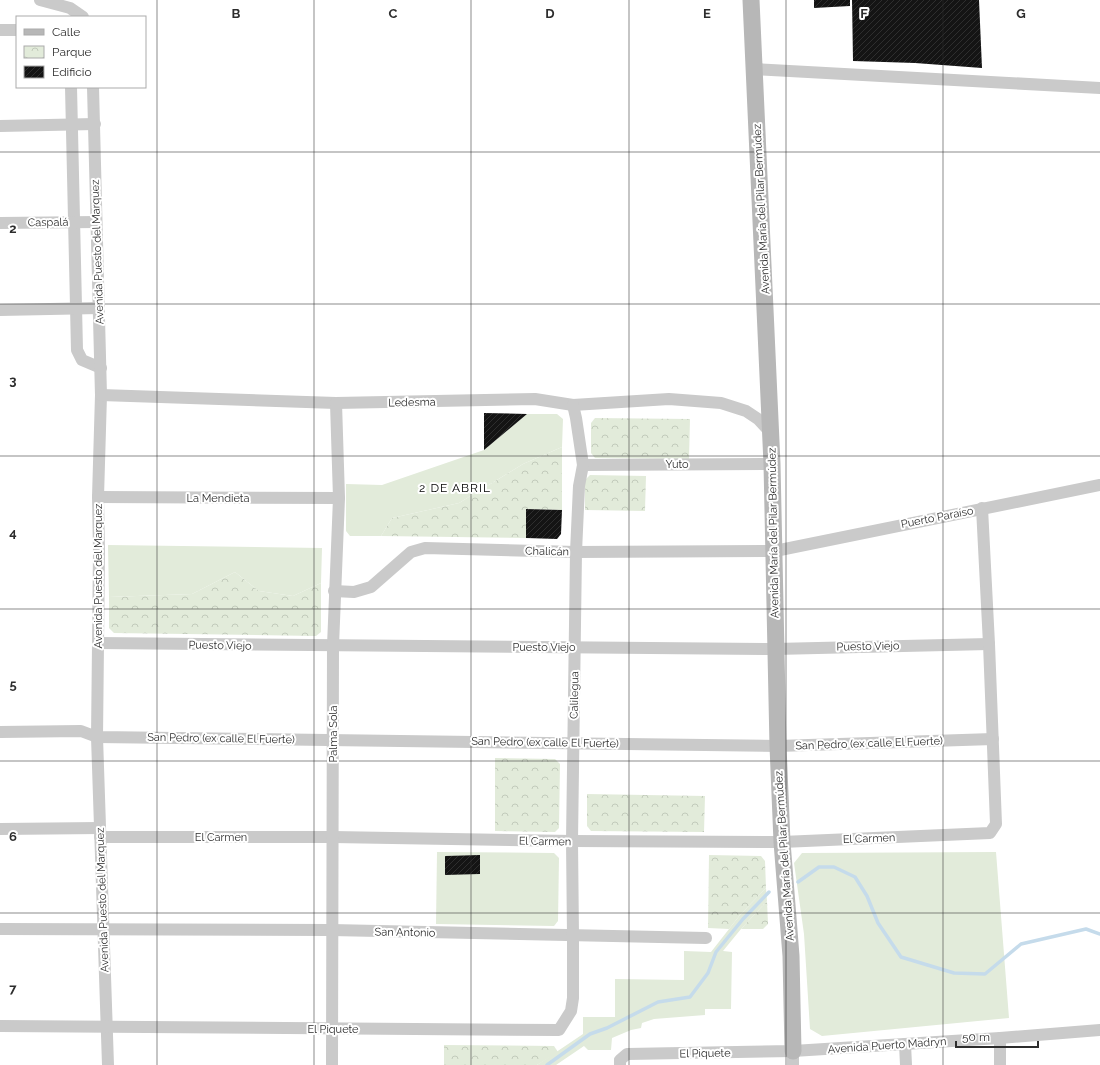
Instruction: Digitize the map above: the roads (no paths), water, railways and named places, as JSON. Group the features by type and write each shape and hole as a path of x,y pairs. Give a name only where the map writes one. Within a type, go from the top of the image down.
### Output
{"street":[{"path":"40,0 70,8 82,16"},
{"name":"Avenida María del Pilar Bermúdez","path":"752,0 770,394 770,432 775,551 775,649 778,746 782,842 791,956 793,1058"},
{"path":"0,30 16,30"},
{"path":"755,69 1100,88"},
{"path":"71,88 77,350 82,360 100,368"},
{"name":"Avenida Puesto del Marquez","path":"93,88 101,396 98,497 97,737 108,1065"},
{"path":"0,126 95,124"},
{"name":"Caspalá","path":"0,222 96,222"},
{"path":"0,310 99,308"},
{"name":"Ledesma","path":"101,396 336,403 535,399 573,405 669,399 721,403 746,411 758,419 770,432"},
{"name":"Palma Sola","path":"332,1065 331,930 333,837 333,646 334,591 339,498 336,403"},
{"name":"Calilegua","path":"559,1030 571,1010 573,998 574,936 572,841 576,552 579,486 582,465 573,405"},
{"name":"Yuto","path":"582,465 772,464"},
{"name":"Puerto Paraíso","path":"775,551 1100,484"},
{"name":"La Mendieta","path":"98,497 339,498"},
{"path":"982,508 990,644 993,739"},
{"name":"Chalicán","path":"334,591 354,592 371,587 412,552 424,548 576,552 775,551"},
{"name":"Puesto Viejo","path":"98,643 775,649 990,644"},
{"name":"San Pedro (ex calle El Fuerte)","path":"0,732 81,731 97,737 778,746 993,739"},
{"name":"El Carmen","path":"0,829 572,841 782,842 990,833 996,824 993,739"},
{"name":"San Antonio","path":"0,929 331,930 706,938"},
{"name":"El Piquete","path":"0,1026 106,1026 331,1030 559,1030"},
{"name":"Avenida Puerto Madryn","path":"793,1058 905,1044 1100,1030"},
{"path":"1000,1038 1000,1065"},
{"path":"905,1044 906,1065"},
{"name":"El Piquete","path":"620,1063 627,1054 793,1058"}],"waterway":[{"path":"798,882 819,867 834,867 855,877 867,896 878,923 901,957 954,973 985,974 1021,944 1086,929 1100,934"},
{"path":"547,1065 590,1034 607,1028 658,1002 690,997 708,973 716,952 743,919 769,892"}],"district":[{"name":"2 DE ABRIL","path":"455,488"}]}
